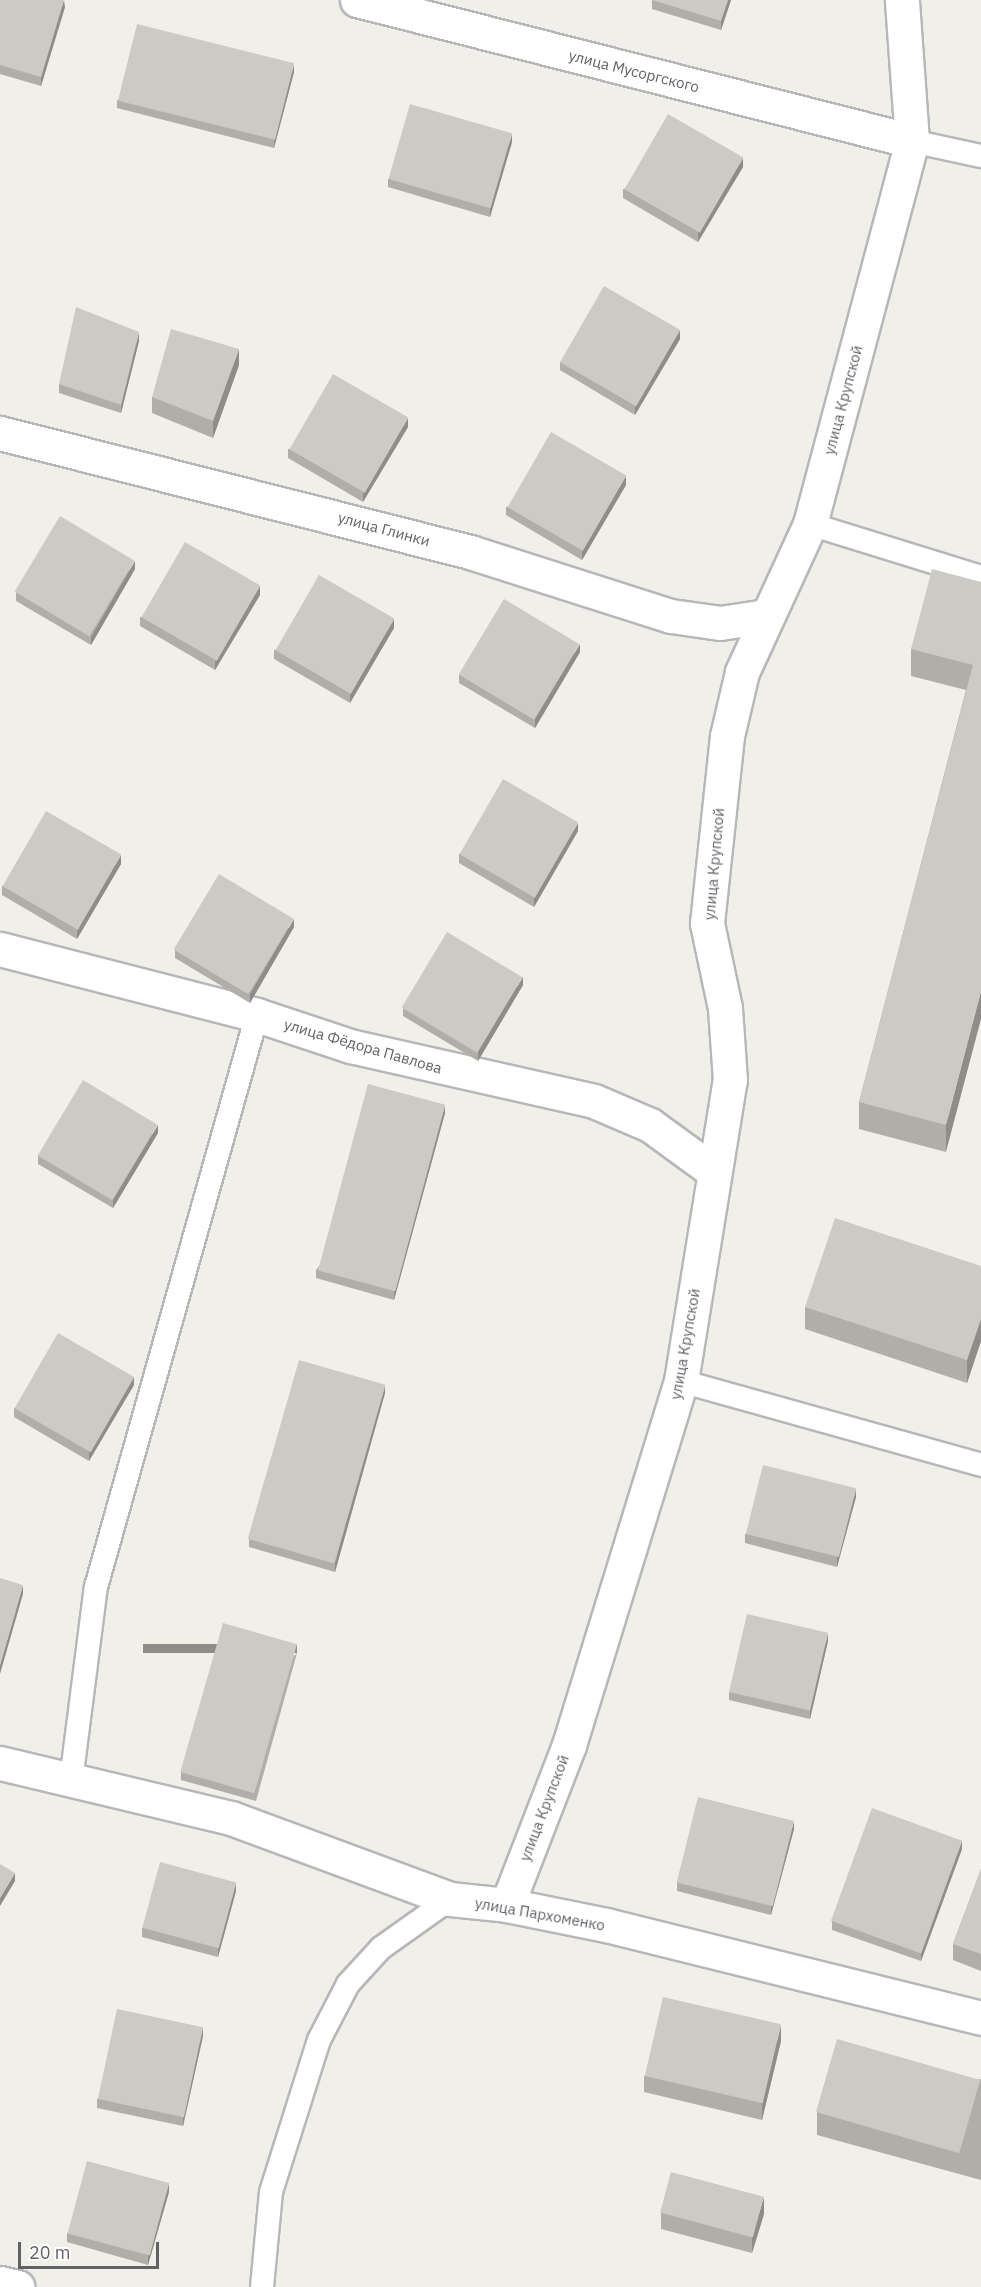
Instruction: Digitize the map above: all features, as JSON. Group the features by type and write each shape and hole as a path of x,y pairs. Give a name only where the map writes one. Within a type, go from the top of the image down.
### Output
{"street":[{"name":"улица Мусоргского","path":"357,0 912,141"},
{"name":"улица Крупской","path":"507,1905 569,1745 681,1381 712,1171 730,1080 725,1008 707,923 726,736 742,672 810,524 912,141 902,0"},
{"name":"улица Глинки","path":"0,433 470,552 671,616 720,623 767,616"},
{"name":"улица Фёдора Павлова","path":"0,949 257,1016 350,1046 594,1101 650,1125 712,1171"},
{"name":"улица Пархоменко","path":"0,1763 231,1818 450,1899 507,1905 606,1925 981,2018"},
{"path":"0,2283 18,2287"}],"lane":[{"path":"912,141 981,156"},
{"path":"810,524 981,577"},
{"path":"71,1781 96,1587 257,1016"},
{"path":"681,1381 981,1465"},
{"path":"262,2287 272,2192 319,2040 348,1984 381,1948 450,1899"}],"building":[{"path":"0,0 64,0 41,77 0,65"},
{"path":"652,0 728,0 721,21"},
{"path":"137,24 294,63 275,140 118,101"},
{"path":"410,104 512,133 490,208 389,179"},
{"path":"668,114 743,158 700,233 624,189"},
{"path":"604,286 680,330 636,406 560,362"},
{"path":"76,307 139,332 121,405 59,384"},
{"path":"171,329 239,349 213,421 152,397"},
{"path":"333,374 408,418 365,493 290,449"},
{"path":"551,432 626,476 583,551 508,507"},
{"path":"60,516 135,561 89,636 15,591"},
{"path":"185,542 260,586 217,661 142,617"},
{"path":"932,569 981,582 981,991 946,1125 859,1102 973,665 911,649"},
{"path":"319,575 394,618 351,694 276,650"},
{"path":"504,599 579,644 534,720 459,674"},
{"path":"503,779 578,822 535,898 460,854"},
{"path":"46,811 121,854 78,930 2,886"},
{"path":"219,874 294,919 248,994 174,949"},
{"path":"447,932 522,977 477,1053 402,1007"},
{"path":"83,1080 158,1125 112,1200 38,1155"},
{"path":"368,1084 445,1105 395,1291 318,1270"},
{"path":"835,1218 981,1266 981,1319 967,1360 805,1307"},
{"path":"58,1333 134,1377 91,1452 14,1408"},
{"path":"299,1360 386,1385 334,1564 248,1539"},
{"path":"763,1465 856,1488 839,1557 746,1534"},
{"path":"0,1578 23,1585 0,1665"},
{"path":"747,1614 828,1633 810,1711 729,1692"},
{"path":"223,1623 297,1644 254,1793 180,1772"},
{"path":"698,1797 794,1821 773,1906 677,1882"},
{"path":"872,1808 962,1841 921,1954 831,1921"},
{"path":"160,1862 236,1882 219,1948 142,1928"},
{"path":"0,1864 15,1873 0,1898"},
{"path":"981,1869 981,1954 953,1944"},
{"path":"663,1997 781,2024 763,2103 645,2076"},
{"path":"117,2009 203,2027 184,2117 98,2099"},
{"path":"837,2039 980,2080 959,2153 816,2112"},
{"path":"87,2161 169,2183 150,2255 68,2233"},
{"path":"671,2172 764,2197 753,2237 660,2213"}]}
